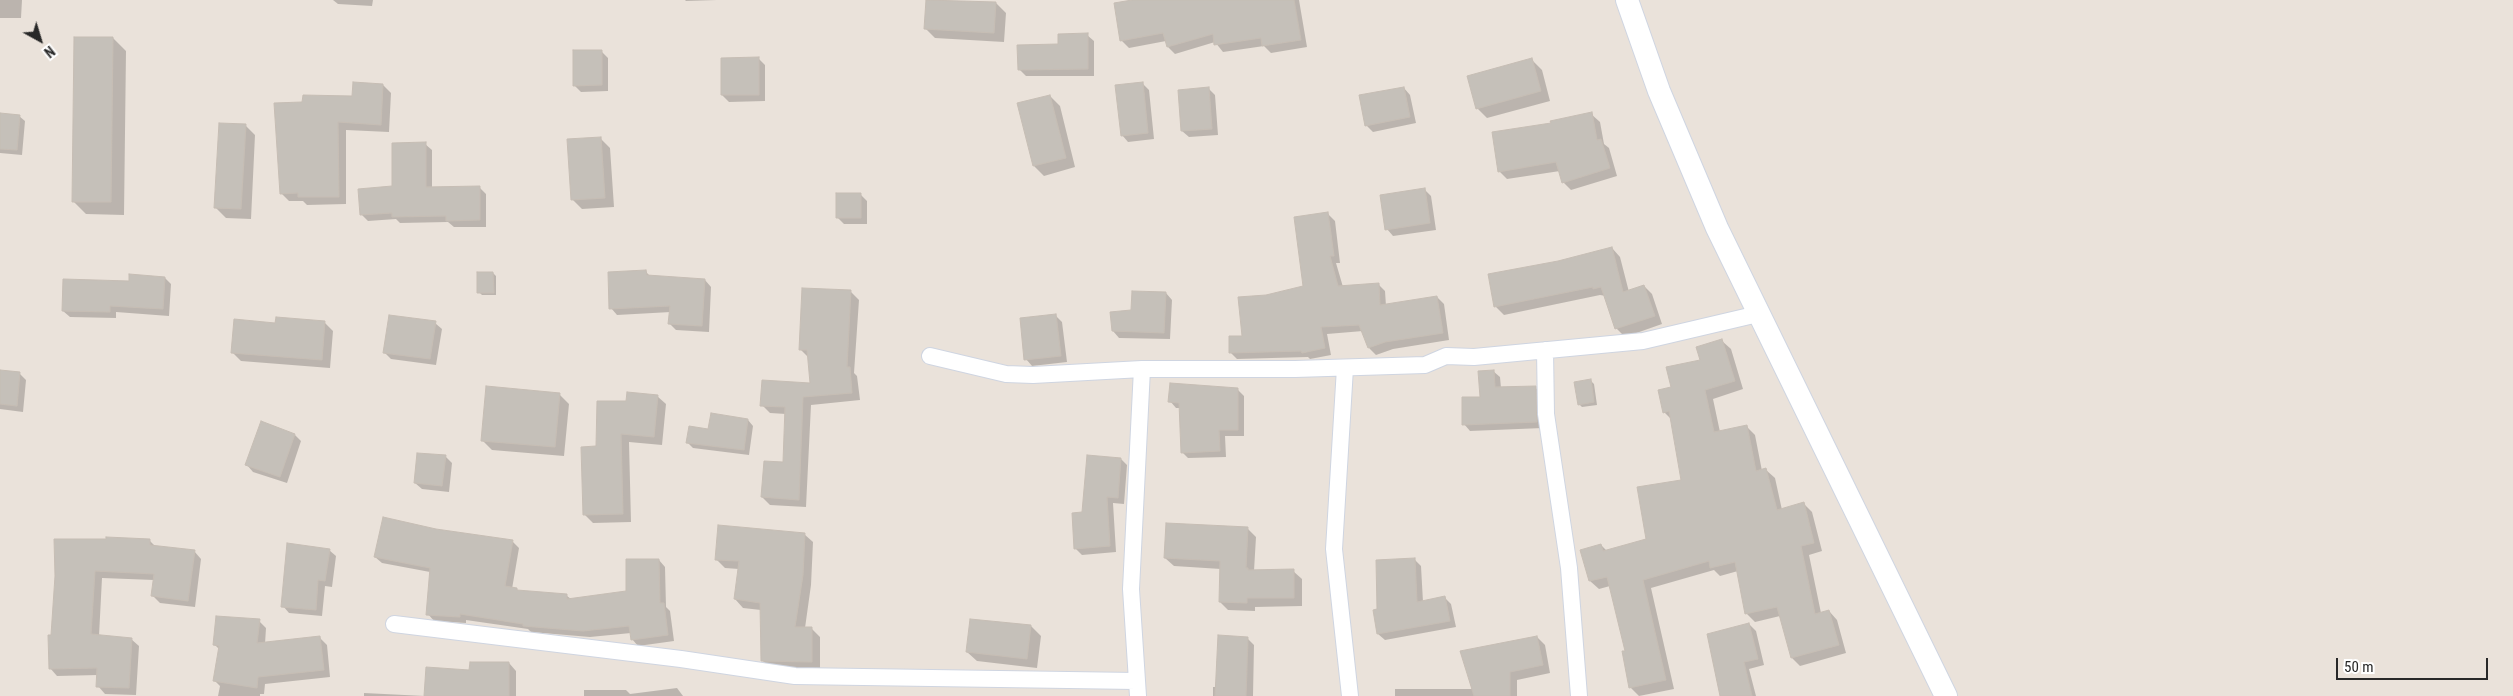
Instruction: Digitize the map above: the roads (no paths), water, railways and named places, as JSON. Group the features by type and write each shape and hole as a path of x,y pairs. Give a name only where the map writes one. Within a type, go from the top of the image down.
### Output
{"main road":[{"path":"1627,0 1659,91 1691,168 1758,314 1946,696"}],"street":[{"path":"930,356 1006,374 1033,376 1142,370 1345,368 1425,365 1446,356 1474,357 1643,341 1758,314"},
{"path":"1545,350 1546,414 1569,568 1579,696"},
{"path":"1345,368 1334,549 1350,696"},
{"path":"394,624 681,658 794,676 1137,688 1131,589 1142,370"}]}
